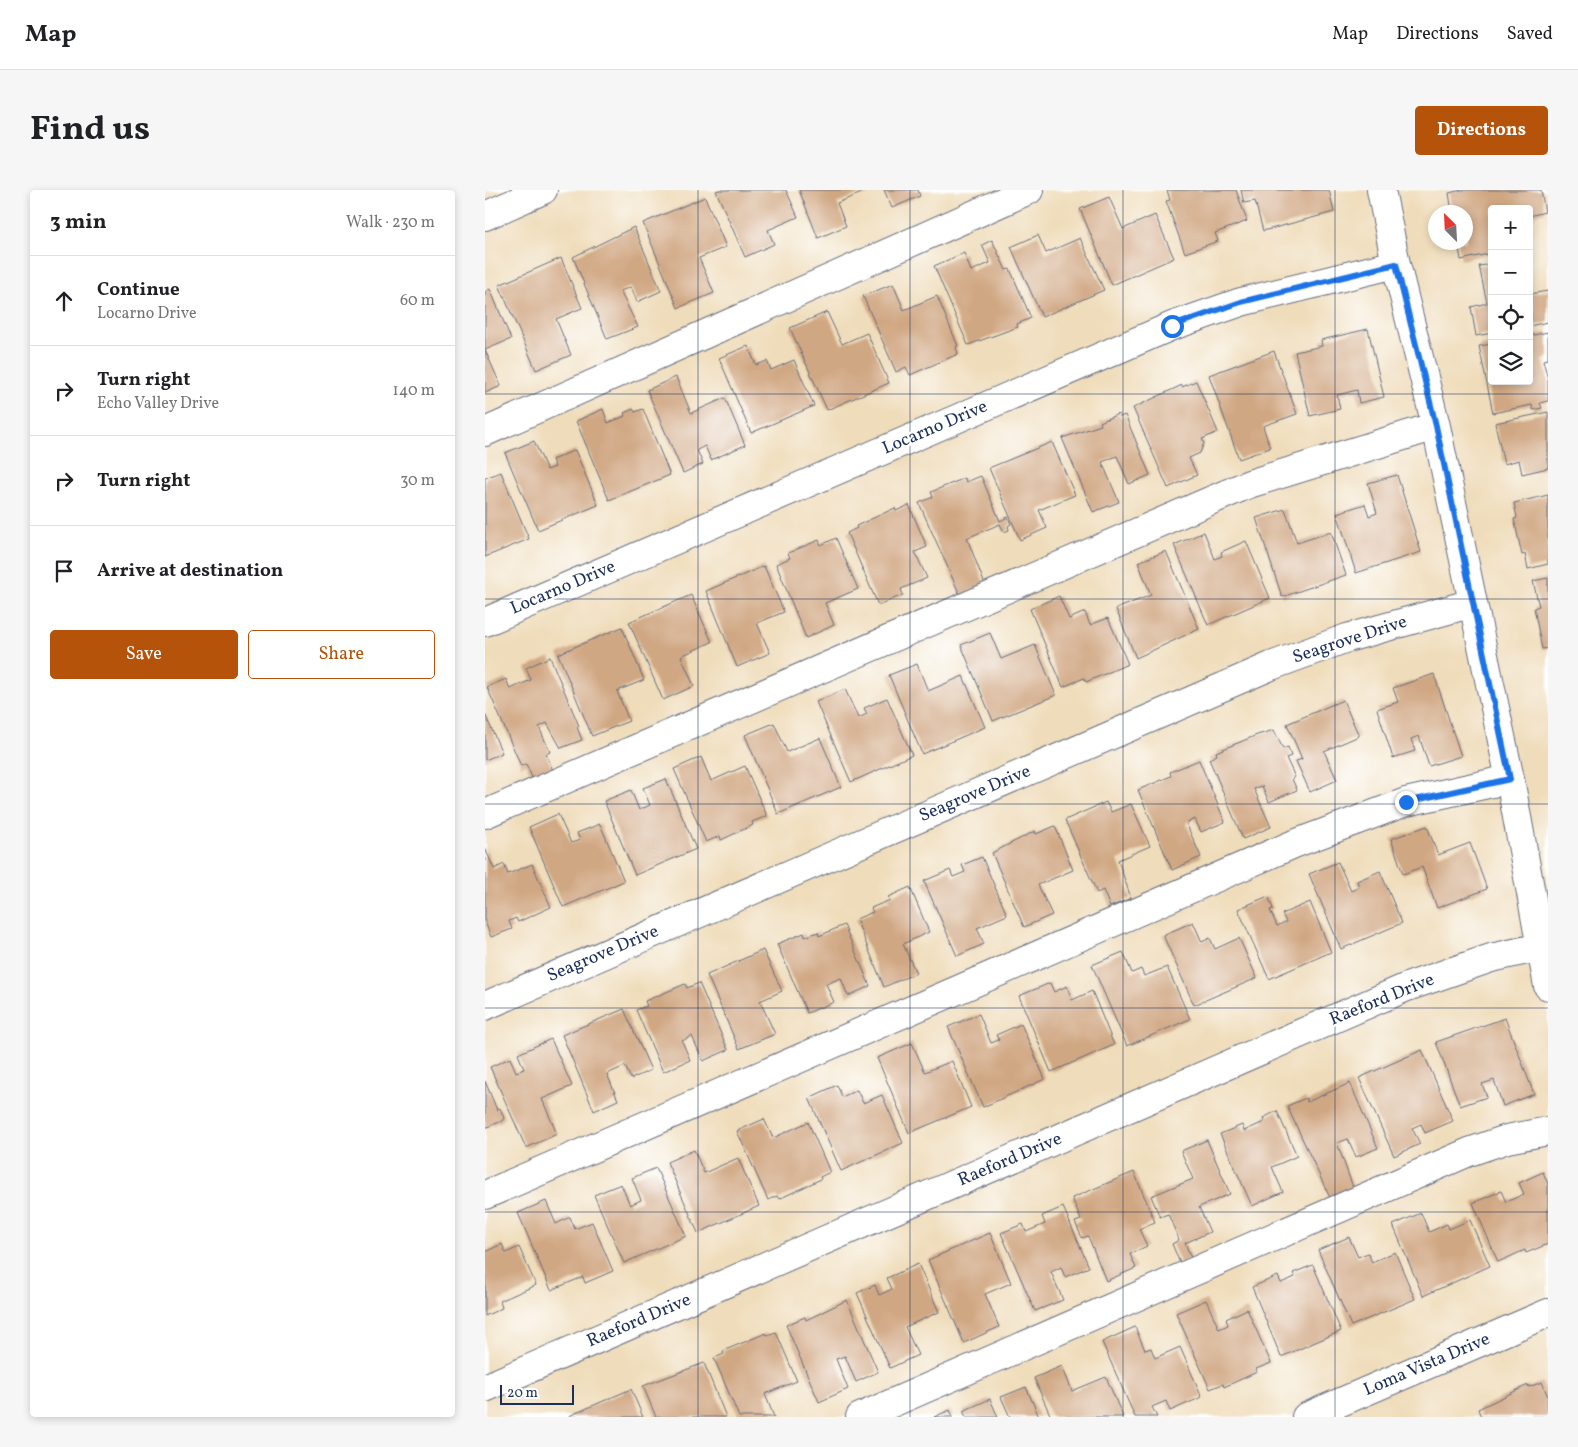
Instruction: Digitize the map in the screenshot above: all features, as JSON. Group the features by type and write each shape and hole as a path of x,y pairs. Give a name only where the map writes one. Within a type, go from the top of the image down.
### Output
{"street":[{"path":"486,213 543,190"},
{"path":"485,432 1029,190"},
{"path":"1381,190 1396,264 1436,426 1510,779 1548,986"},
{"name":"Locarno Drive","path":"485,622 1172,326 1241,302 1396,264"},
{"path":"485,814 1249,484 1436,426"},
{"name":"Seagrove Drive","path":"485,1006 1271,666 1347,638 1473,603"},
{"path":"485,1195 1293,844 1406,802 1510,779"},
{"name":"Raeford Drive","path":"485,1388 1407,987 1491,958 1541,947"},
{"path":"860,1417 1469,1152 1507,1139 1548,1131"},
{"name":"Loma Vista Drive","path":"1306,1417 1548,1313"}],"building":[{"path":"786,190 798,217 768,230 774,244 745,257 716,191"},
{"path":"799,190 869,190 837,203 846,226 818,238"},
{"path":"884,190 918,190 920,196 892,208"},
{"path":"1167,190 1236,190 1247,221 1215,233 1218,241 1185,253 1166,201 1170,200"},
{"path":"1241,190 1329,190 1334,212 1263,231 1255,201 1244,203"},
{"path":"1461,190 1541,190 1545,212 1533,215 1533,205 1488,205 1488,254 1461,260 1459,250 1473,250 1473,205 1451,205 1449,193"},
{"path":"705,197 726,247 699,258 714,293 678,308 643,223"},
{"path":"1109,197 1123,229 1155,215 1174,258 1112,285 1080,209"},
{"path":"634,227 661,291 637,302 631,287 620,291 638,327 607,339 573,257"},
{"path":"1038,235 1046,253 1080,238 1104,290 1042,317 1011,247"},
{"path":"992,240 1006,270 1010,269 1031,318 1017,324 1018,327 968,345 934,266 964,253 971,271 990,263 982,245"},
{"path":"561,258 582,308 556,319 571,355 536,370 499,285"},
{"path":"1488,265 1488,334 1476,336 1471,307 1487,303 1479,266"},
{"path":"893,284 904,310 937,296 958,346 956,347 958,354 910,375 906,367 896,372 863,296"},
{"path":"490,289 511,339 485,350 485,292"},
{"path":"1548,291 1548,322 1533,325 1533,293"},
{"path":"827,312 842,344 867,333 889,383 827,410 790,328"},
{"path":"1368,329 1384,397 1359,403 1357,390 1337,395 1340,409 1310,416 1295,352 1322,346 1321,340"},
{"path":"1548,332 1548,359 1543,360 1548,379 1548,401 1540,403 1542,408 1533,410 1532,405 1493,413 1479,346 1488,345 1488,385 1533,385 1533,335"},
{"path":"748,346 756,365 767,361 771,370 794,360 814,406 751,433 719,358"},
{"path":"485,350 501,386 485,393"},
{"path":"1274,351 1297,414 1263,426 1270,448 1239,459 1209,375"},
{"path":"676,377 691,413 725,398 745,445 711,460 705,446 697,450 703,464 683,473 647,390"},
{"path":"1196,381 1218,432 1202,439 1204,443 1200,453 1189,458 1197,475 1168,488 1133,408 1182,385 1182,387"},
{"path":"603,409 608,423 625,416 624,413 633,409 635,412 643,409 670,475 609,500 576,421"},
{"path":"1548,412 1548,468 1522,474 1519,460 1504,464 1495,423"},
{"path":"1118,414 1120,417 1125,415 1150,475 1129,484 1117,456 1102,462 1119,502 1093,512 1062,438 1101,425 1100,422"},
{"path":"534,441 547,470 555,467 552,460 575,450 598,505 538,530 505,453"},
{"path":"1052,442 1075,495 1039,510 1047,528 1020,540 989,468"},
{"path":"501,472 529,539 485,557 485,478"},
{"path":"1397,475 1421,552 1356,573 1337,513 1365,504 1369,516 1377,513 1368,483"},
{"path":"981,476 1000,521 1008,517 1011,524 1008,526 1009,530 1004,532 1000,524 967,538 985,585 960,595 919,503 933,497 931,492 965,478 966,482"},
{"path":"1548,495 1548,564 1528,569 1525,554 1522,555 1514,519 1517,518 1514,503"},
{"path":"909,505 927,547 915,552 927,578 901,589 903,595 878,605 847,533 857,528 856,526 895,508 896,511"},
{"path":"1285,509 1297,543 1331,532 1346,575 1282,597 1256,518"},
{"path":"1204,532 1215,559 1222,556 1221,552 1246,541 1270,598 1208,625 1174,545"},
{"path":"836,538 858,589 825,603 834,625 806,638 776,564 790,558 788,553 819,540 821,545"},
{"path":"1166,551 1199,629 1136,658 1116,609 1151,595 1138,562"},
{"path":"764,566 784,612 757,623 770,653 737,667 706,591"},
{"path":"1548,578 1548,648 1542,649 1534,608 1539,606 1533,581"},
{"path":"691,595 712,642 681,656 694,686 663,700 629,622"},
{"path":"1059,596 1069,619 1085,612 1090,625 1108,618 1128,664 1086,682 1084,678 1063,687 1030,609"},
{"path":"622,627 644,680 617,691 629,721 592,736 558,654"},
{"path":"990,633 1001,659 1035,645 1056,695 993,721 961,645"},
{"path":"550,657 579,726 577,727 582,740 561,748 547,723 539,727 550,752 546,754 554,773 534,782 526,764 521,766 487,687 506,679 510,689 531,680 526,668"},
{"path":"917,664 928,691 963,676 985,727 922,754 889,675"},
{"path":"1434,674 1461,756 1429,766 1419,736 1411,739 1415,751 1393,758 1377,709 1398,702 1393,688"},
{"path":"845,689 858,718 867,714 864,708 887,698 912,755 851,782 816,702"},
{"path":"1343,700 1359,736 1324,751 1337,780 1310,792 1296,761 1302,759 1287,724"},
{"path":"485,714 502,753 485,760"},
{"path":"774,723 787,752 820,738 841,787 778,814 745,735"},
{"path":"1274,730 1283,749 1288,747 1291,756 1286,758 1295,777 1292,779 1297,790 1269,802 1262,786 1254,789 1271,827 1243,839 1209,759 1217,755 1216,752"},
{"path":"701,757 711,781 745,766 767,816 752,822 753,825 721,840 720,836 706,842 674,769"},
{"path":"1199,760 1225,822 1201,832 1195,819 1186,823 1201,857 1172,870 1138,790 1171,776 1170,772"},
{"path":"666,779 696,849 635,875 604,801 631,790 639,810 650,805 643,788"},
{"path":"1106,802 1111,812 1131,804 1150,846 1118,860 1131,898 1110,907 1103,890 1097,893 1065,820"},
{"path":"558,814 571,843 580,840 577,833 600,824 624,881 563,907 529,827"},
{"path":"1055,826 1073,870 1038,885 1052,915 1024,927 992,853 1035,831 1036,834"},
{"path":"1427,826 1438,855 1470,843 1487,889 1437,908 1422,867 1403,874 1391,839"},
{"path":"485,848 494,869 504,864 508,874 532,864 551,907 518,922 516,918 509,921 512,929 491,937 485,922"},
{"path":"982,857 1007,915 977,928 984,944 957,956 924,881 950,870 953,877 965,872 962,865"},
{"path":"1338,862 1351,891 1359,887 1357,881 1380,871 1402,923 1341,949 1309,874"},
{"path":"910,887 929,932 903,944 916,973 884,987 856,919 873,912 871,908 890,900 888,897"},
{"path":"1266,897 1269,898 1273,909 1270,910 1277,926 1286,922 1282,914 1310,902 1331,952 1269,979 1238,909"},
{"path":"1193,922 1202,942 1210,938 1215,949 1239,938 1257,978 1194,1005 1163,935"},
{"path":"844,925 870,986 848,996 841,978 826,984 834,1002 807,1013 777,944 804,933 805,937 818,932 819,936"},
{"path":"763,950 782,991 760,1001 775,1034 739,1049 707,975"},
{"path":"1123,952 1132,973 1141,969 1144,976 1167,967 1190,1019 1127,1046 1092,965"},
{"path":"699,983 728,1050 703,1061 692,1036 682,1041 690,1060 663,1072 636,1010 647,1006 645,1001 685,984 687,988"},
{"path":"1050,983 1054,992 1067,986 1072,1000 1092,991 1114,1045 1051,1072 1019,996"},
{"path":"624,1009 651,1070 631,1079 625,1066 607,1074 618,1100 594,1111 562,1035"},
{"path":"979,1014 991,1043 999,1040 996,1035 1021,1024 1045,1079 983,1107 948,1027"},
{"path":"1505,1018 1534,1094 1503,1106 1494,1080 1482,1084 1487,1097 1460,1106 1436,1042"},
{"path":"551,1039 572,1086 542,1099 557,1134 526,1148 490,1067 510,1058 516,1072 524,1069 518,1054"},
{"path":"912,1043 925,1072 952,1061 971,1107 909,1133 877,1058"},
{"path":"1422,1050 1453,1121 1425,1133 1421,1124 1412,1128 1420,1144 1394,1156 1359,1078"},
{"path":"485,1081 497,1110 500,1108 504,1118 502,1121 485,1128"},
{"path":"1350,1083 1378,1148 1356,1157 1348,1139 1337,1143 1354,1190 1331,1200 1287,1106 1306,1098 1307,1102"},
{"path":"837,1085 842,1097 857,1090 863,1103 882,1095 903,1143 841,1171 809,1098"},
{"path":"1277,1111 1297,1156 1272,1167 1283,1192 1252,1206 1220,1134 1242,1125 1244,1131 1264,1122 1263,1118"},
{"path":"764,1119 773,1138 808,1122 830,1172 820,1177 821,1179 779,1199 777,1196 768,1200 737,1131"},
{"path":"1207,1140 1230,1194 1199,1207 1210,1232 1185,1243 1191,1258 1180,1263 1172,1244 1179,1240 1168,1214 1160,1217 1151,1196 1193,1179 1181,1151"},
{"path":"694,1150 704,1173 738,1158 759,1206 698,1233 667,1162"},
{"path":"656,1168 686,1236 624,1263 594,1195 621,1184 630,1205 641,1200 632,1178"},
{"path":"1134,1172 1155,1222 1139,1229 1147,1246 1130,1254 1136,1268 1106,1281 1088,1236 1082,1238 1075,1222 1081,1220 1072,1198"},
{"path":"1543,1172 1548,1184 1548,1244 1526,1253 1525,1250 1498,1262 1473,1203 1501,1191 1506,1202 1524,1194 1519,1183"},
{"path":"546,1201 556,1224 570,1217 575,1229 592,1222 613,1271 585,1283 583,1277 551,1290 518,1213"},
{"path":"1063,1207 1089,1267 1065,1277 1061,1267 1051,1272 1063,1300 1035,1311 1001,1233 1023,1224 1026,1232 1045,1224 1042,1216"},
{"path":"1421,1213 1429,1232 1447,1224 1449,1229 1470,1220 1490,1266 1423,1296 1393,1225"},
{"path":"990,1233 1011,1283 985,1294 999,1327 964,1343 928,1260"},
{"path":"1349,1237 1358,1257 1368,1253 1372,1262 1395,1252 1415,1299 1351,1326 1318,1250"},
{"path":"502,1244 506,1253 519,1247 536,1285 500,1301 502,1308 485,1316 485,1252"},
{"path":"918,1264 939,1312 905,1327 918,1355 890,1368 857,1293 875,1285 879,1295 892,1289 887,1278"},
{"path":"1313,1265 1341,1331 1281,1357 1252,1287 1278,1276 1281,1283 1295,1277 1293,1273"},
{"path":"847,1300 878,1372 856,1382 845,1356 836,1359 848,1389 819,1402 786,1325 805,1317 806,1320"},
{"path":"1206,1300 1219,1329 1228,1325 1226,1319 1247,1309 1271,1363 1256,1369 1257,1372 1224,1387 1223,1384 1210,1389 1176,1313"},
{"path":"1135,1327 1145,1350 1151,1348 1155,1358 1180,1347 1202,1397 1170,1411 1166,1401 1152,1407 1157,1417 1135,1417 1102,1342"},
{"path":"776,1332 797,1381 765,1394 774,1417 739,1417 714,1358 724,1354 723,1351 766,1333 767,1335"},
{"path":"704,1363 726,1417 656,1417 643,1386"},
{"path":"1062,1366 1072,1391 1106,1377 1123,1417 1051,1417 1034,1378"},
{"path":"1542,1382 1548,1397 1548,1417 1481,1417 1478,1409 1528,1385 1529,1387"},
{"path":"1026,1387 1039,1417 1010,1417 1001,1397"},
{"path":"631,1389 643,1417 569,1417 569,1416"},
{"path":"990,1399 998,1417 966,1417 963,1411"},
{"path":"950,1410 953,1417 934,1417"}],"route":[{"path":"1172,326 1241,302 1396,264 1436,426 1510,779 1406,802"}]}
